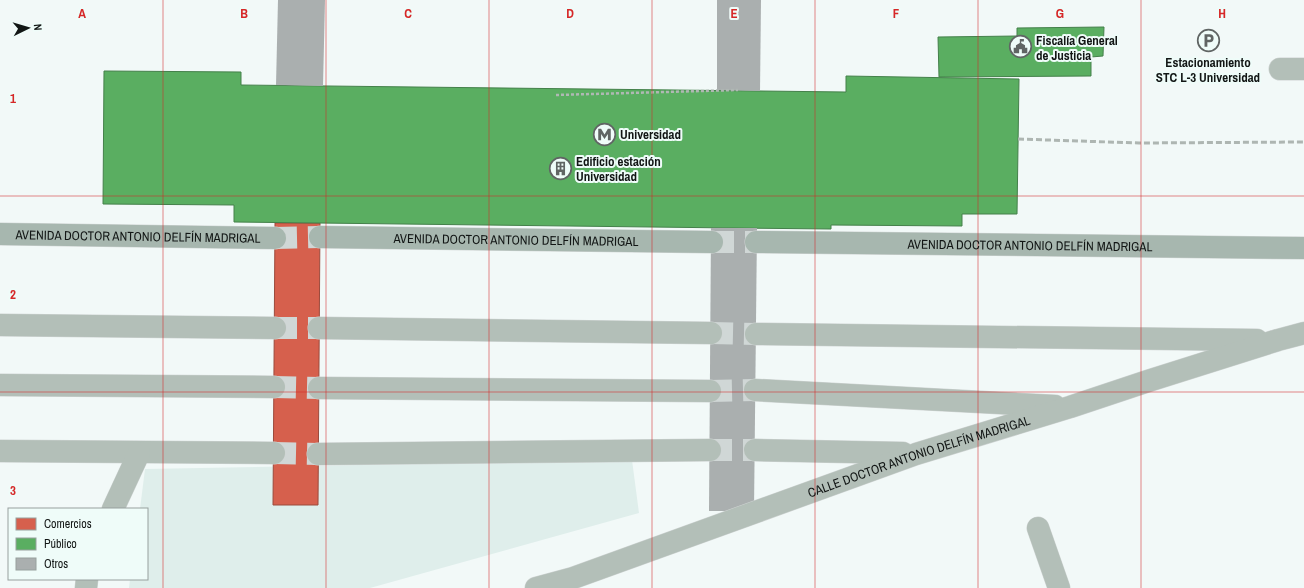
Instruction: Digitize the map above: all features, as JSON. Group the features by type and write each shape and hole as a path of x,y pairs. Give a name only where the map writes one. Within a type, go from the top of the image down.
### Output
{"main road":[{"name":"AVENIDA DOCTOR ANTONIO DELFÍN MADRIGAL","path":"0,234 275,238"},
{"name":"AVENIDA DOCTOR ANTONIO DELFÍN MADRIGAL","path":"320,238 712,242"},
{"name":"AVENIDA DOCTOR ANTONIO DELFÍN MADRIGAL","path":"756,242 1304,248"}],"street":[{"path":"1280,69 1304,69"},
{"path":"0,325 275,328"},
{"path":"319,328 711,333"},
{"name":"CALLE DOCTOR ANTONIO DELFÍN MADRIGAL","path":"536,588 573,578 916,454 1304,333"},
{"path":"756,334 1278,340"},
{"path":"0,385 274,387"},
{"path":"319,388 710,391"},
{"path":"755,390 1070,407"},
{"path":"318,454 710,450"},
{"path":"755,450 916,454"},
{"path":"0,452 274,453"},
{"path":"114,508 139,453"},
{"path":"1038,528 1059,588"}],"path":[{"path":"556,95 738,90"}],"shaded area":[{"path":"632,460 639,513 370,588 129,588 130,580 148,580 148,508 140,508 145,469"}],"building: Comercios":[{"path":"275,223 320,223 318,505 273,505"}],"building: Público":[{"name":"Fiscalía General de Justicia","path":"1104,27 1103,56 1091,57 1091,76 939,77 938,37 1017,36 1017,28"},
{"name":"Edificio estación Universidad","path":"104,71 241,72 241,85 846,92 846,76 1019,79 1017,214 962,214 962,226 831,225 831,229 734,228 234,222 234,205 103,204"}],"building: Otros":[{"path":"278,0 325,0 323,86 276,85"},
{"path":"717,0 761,0 760,91 717,90"},
{"path":"711,228 757,228 754,511 709,511"}],"tunnel":[{"path":"275,238 320,237"},
{"path":"712,242 756,242"},
{"path":"275,328 319,328"},
{"path":"711,333 756,334"},
{"path":"274,387 319,388"},
{"path":"710,391 755,390"},
{"path":"710,450 755,450"},
{"path":"274,453 318,454"}],"railway":[{"path":"1018,139 1139,143 1304,142"}],"place":[{"name":"Estacionamiento STC L-3 Universidad","path":"1208,40"},
{"name":"Fiscalía General de Justicia","path":"1021,47"},
{"name":"Universidad","path":"605,134"},
{"name":"Edificio estación Universidad","path":"560,168"}]}
